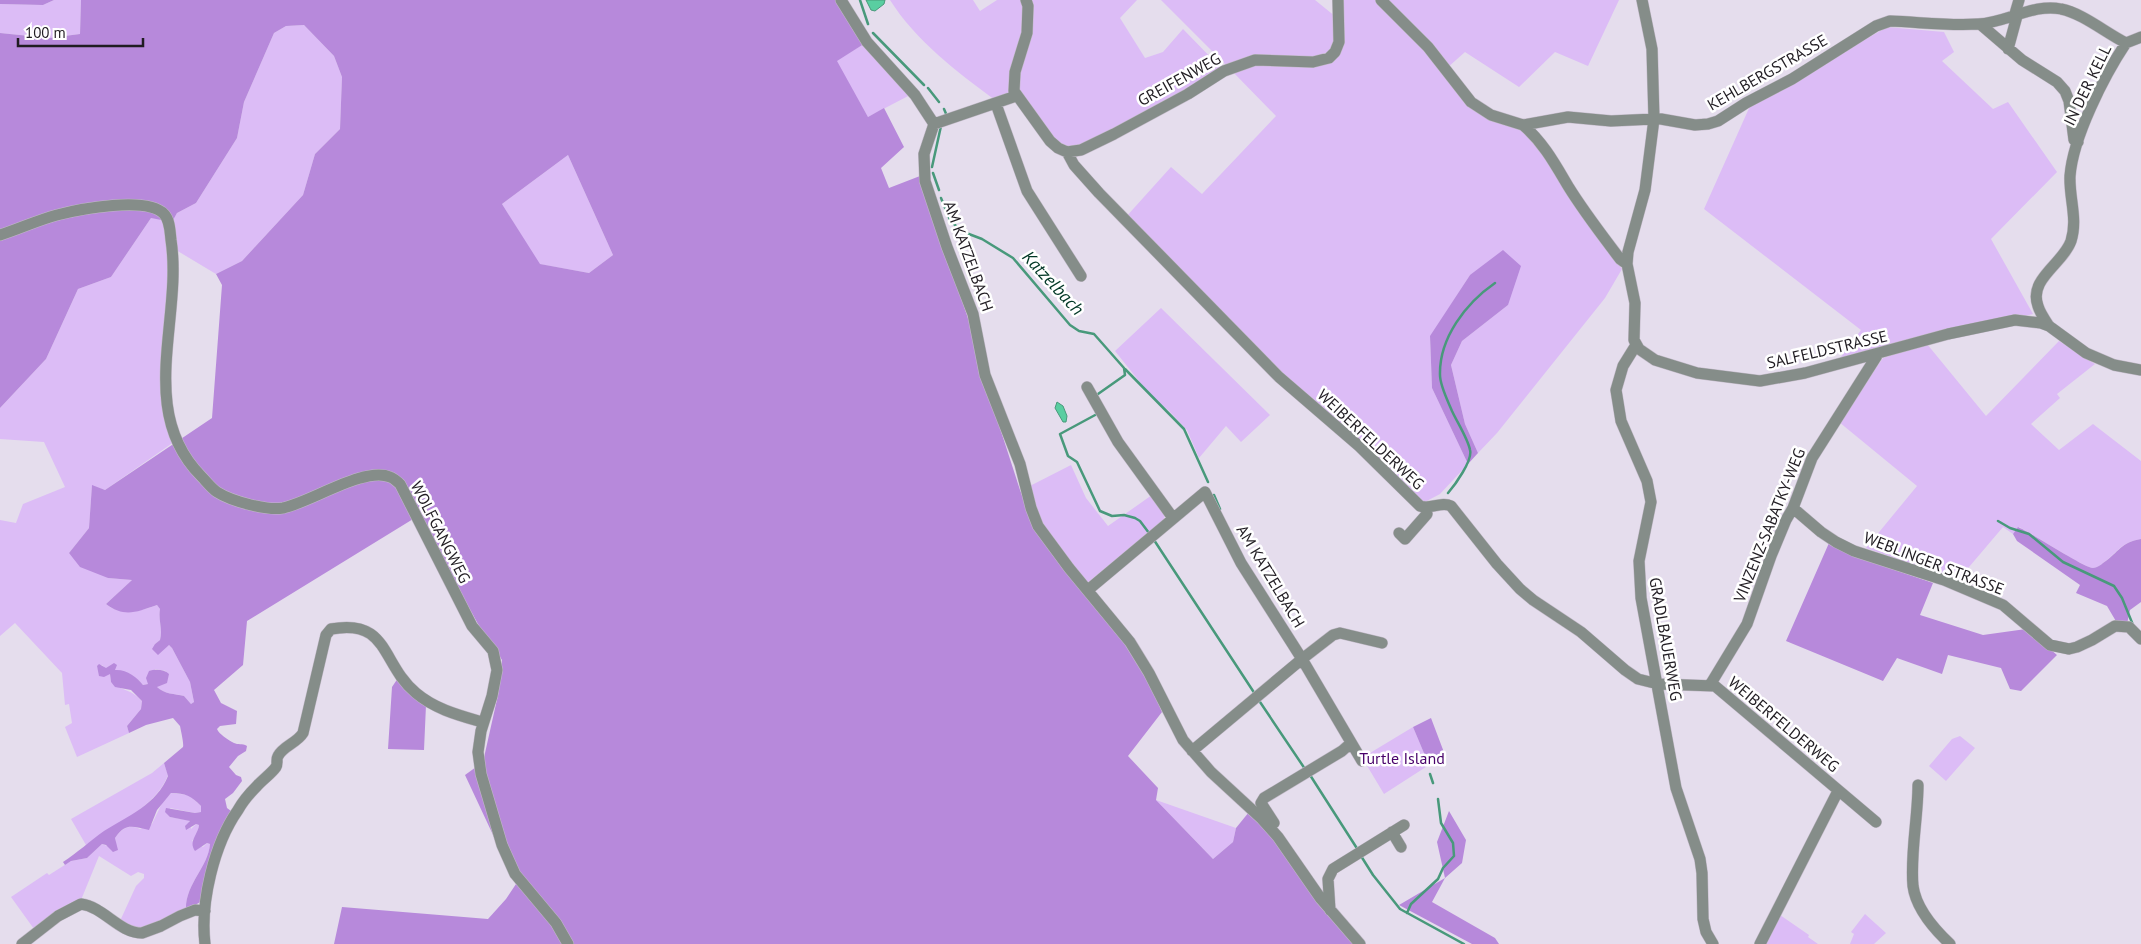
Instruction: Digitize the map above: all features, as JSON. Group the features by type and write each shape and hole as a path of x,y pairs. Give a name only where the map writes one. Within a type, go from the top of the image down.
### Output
{"street":[{"path":"841,0 867,42 915,95 934,124 1016,96"},
{"path":"1026,0 1028,23 1026,37 1015,72 1014,91 1050,141 1058,148 1067,152"},
{"name":"GREIFENWEG","path":"1067,152 1081,150 1114,134 1188,94 1224,70 1255,60 1312,62 1330,58 1338,42 1338,0"},
{"path":"1381,0 1428,47 1471,102 1490,114 1522,125 1534,134 1586,213 1620,259 1627,264"},
{"path":"1636,345 1634,334 1635,303 1627,264 1628,252 1645,190 1654,119 1652,49 1642,0"},
{"path":"1980,24 2008,49 2019,0"},
{"name":"KEHLBERGSTRASSE","path":"1522,125 1568,117 1611,121 1654,119 1694,125 1708,124 1718,121 1746,102 1792,79 1883,23 1890,21 1980,24 2015,17 2033,10 2060,8 2073,13 2126,43"},
{"path":"2126,43 2141,37"},
{"name":"IN DER KELL","path":"2037,288 2060,259 2070,241 2074,226 2074,209 2070,176 2078,142 2110,67 2126,43"},
{"name":"IN DER KELL","path":"2008,49 2057,82 2065,90 2069,101 2074,140 2078,142"},
{"path":"996,104 1025,186 1081,276"},
{"name":"AM KATZELBACH","path":"934,124 924,154 923,165 926,180 944,239 973,314 985,375 1020,464 1031,508 1038,526 1069,568 1115,622 1142,661 1179,733 1192,752 1278,836 1330,910 1360,944"},
{"name":"WEIBERFELDERWEG","path":"1067,152 1074,165 1098,193 1279,377 1359,446 1420,506 1426,508 1446,503 1451,506 1497,564 1533,600 1581,632 1631,674 1645,681 1658,684 1715,686 1876,822"},
{"name":"WOLFGANGWEG","path":"0,236 57,215 84,210 136,205 160,211 165,216 172,245 174,274 173,303 165,356 167,403 180,449 193,468 217,492 241,502 281,508 309,500 353,480 373,476 390,477 400,484 472,626 493,651 497,670 495,684 482,722 479,761 502,845 515,874 556,923 568,944"},
{"name":"SALFELDSTRASSE","path":"2037,288 2038,306 2049,326"},
{"name":"SALFELDSTRASSE","path":"1636,345 1647,355 1666,365 1697,373 1748,381 1760,381 1805,373 1948,334 2015,320 2041,323 2049,326 2086,353 2114,365 2141,370"},
{"name":"GRADLBAUERWEG","path":"1636,345 1623,366 1616,390 1621,421 1650,492 1651,502 1638,570 1641,598 1676,788 1700,859 1703,918 1706,932 1713,944"},
{"name":"VINZENZ-SABATKY-WEG","path":"1710,685 1747,624 1771,556 1786,520 1794,508 1817,447 1878,354"},
{"path":"1087,387 1112,433 1173,518"},
{"name":"AM KATZELBACH","path":"1088,590 1205,492 1240,563 1302,659 1341,723 1350,744 1362,761"},
{"path":"1399,533 1405,539 1427,514 1426,508"},
{"name":"WEBLINGER STRASSE","path":"1794,508 1836,542 1854,551 1944,580 2003,605 2050,645 2069,648 2077,647 2115,626 2129,627 2141,639"},
{"path":"205,944 205,911 214,858 222,837 238,809 256,786 276,766 278,757 284,749 300,738 303,733 326,635 331,629 358,628 374,634 414,692 438,708 482,722"},
{"path":"1192,752 1333,635 1340,634 1382,643"},
{"name":"AM KATZELBACH","path":"1278,836 1278,830 1262,806 1261,801 1350,744"},
{"path":"1918,785 1913,887 1925,916 1939,934 1950,944"},
{"path":"1760,944 1838,791"},
{"path":"1330,910 1328,879 1330,872 1404,825"},
{"path":"1392,832 1401,847"},
{"path":"22,944 58,916 82,904 92,907 133,933 148,931 195,910 205,911"}],"green space":[{"path":"54,0 81,0 80,34 49,38 0,33 0,4 43,5"},
{"path":"890,0 973,0 980,11 997,0 1023,0 1025,22 1011,94 995,100 966,78 924,42 900,15"},
{"path":"1029,0 1137,0 1120,18 1145,58 1163,52 1183,29 1221,68 1183,93 1077,148 1060,147 1017,92"},
{"path":"1161,0 1315,0 1336,17 1335,43 1331,52 1315,58 1226,65"},
{"path":"1341,0 1376,0 1424,47 1472,107 1520,128 1535,141 1559,179 1622,269 1605,298 1497,433 1478,453 1465,424 1451,365 1462,341 1508,305 1470,275 1430,337 1432,388 1468,464 1440,494 1421,504 1315,407 1125,218 1171,167 1202,194 1276,116 1232,71 1257,64 1337,55"},
{"path":"1386,0 1619,0 1588,66 1555,52 1519,87 1465,52 1447,68"},
{"path":"304,25 334,56 342,77 340,129 315,154 303,195 242,261 216,274 176,250 172,222 177,213 196,203 237,138 244,102 274,33 286,26"},
{"path":"1887,27 1944,32 1954,52 1942,61 1993,109 2008,102 2057,172 1991,239 2033,314 1838,361 1861,330 1704,209 1750,106"},
{"path":"867,42 912,94 868,117 836,61"},
{"path":"568,155 613,255 589,273 539,264 502,204"},
{"path":"151,218 165,219 171,264 163,350 174,442 105,490 92,486 89,528 69,553 108,578 132,580 106,604 112,608 131,611 157,605 160,609 161,632 160,640 155,644 165,647 169,645 172,648 190,682 194,702 191,704 184,696 166,692 157,687 166,671 155,669 148,684 143,685 134,677 117,671 110,666 106,669 102,665 97,666 99,672 110,674 111,682 134,694 142,701 141,709 127,726 129,733 77,757 65,727 72,723 69,704 65,705 62,673 15,623 0,636 0,520 16,523 23,504 65,487 44,442 0,439 0,408 46,359 78,289 111,277"},
{"path":"1161,308 1270,415 1241,442 1226,426 1199,458 1187,430 1151,396 1115,351"},
{"path":"2059,341 2095,364 2057,394 2060,398 2031,424 2059,450 2093,424 2141,461 2141,539 2124,545 2101,565 2093,568 2079,562 2019,527 2013,534 2003,527 1958,580 1866,548 1917,486 1839,422 1883,358 1927,344 1986,416"},
{"path":"1071,465 1086,498 1108,526 1152,495 1166,513 1163,521 1086,584 1046,534 1024,489"},
{"name":"Turtle Island","path":"1413,727 1429,765 1384,794 1366,764 1365,756"},
{"path":"1960,736 1975,748 1946,781 1929,766 1952,739"},
{"path":"164,763 168,775 154,797 132,815 86,845 71,819 152,773"},
{"path":"171,793 189,795 201,806 201,812 195,813 170,808 170,817 188,820 191,829 196,824 199,825 197,835 192,841 203,847 207,843 210,844 205,861 189,892 186,910 138,929 120,921 136,886 144,878 144,874 138,872 131,876 99,856 81,900 34,929 11,897 47,873 49,875 71,861 87,858 102,844 117,850 115,838 120,832 129,827 140,829 152,824 162,803"},
{"path":"1156,800 1236,828 1233,842 1213,859"},
{"path":"1865,914 1886,933 1874,944 1850,944 1854,934 1851,932"},
{"path":"1780,915 1809,935 1808,937 1818,944 1766,944"}],"shaded area":[{"path":"0,0 54,0 43,5 0,4"},
{"path":"81,0 841,0 867,42 837,61 868,117 884,108 904,147 881,168 889,188 920,176 972,330 986,385 1020,490 1035,529 1063,569 1114,627 1144,670 1162,712 1128,756 1158,788 1156,800 1213,859 1233,842 1236,828 1249,812 1273,836 1357,944 334,944 342,907 488,919 506,899 516,884 465,775 483,762 498,695 502,660 478,624 418,516 247,621 243,665 214,690 221,703 237,711 236,724 220,726 217,729 218,731 234,743 247,746 246,751 238,756 229,767 236,775 241,777 242,781 233,793 225,799 227,808 235,814 204,900 186,910 189,892 205,861 210,844 207,843 195,851 193,841 199,825 196,824 186,830 185,826 190,821 170,817 165,812 166,808 195,813 201,812 201,806 191,797 184,794 171,793 157,810 149,830 130,827 119,833 115,838 118,850 113,852 106,845 102,844 87,858 71,861 65,865 63,862 104,831 141,808 157,794 168,776 164,763 183,747 180,726 173,718 146,725 129,733 127,726 141,709 142,701 131,690 115,687 111,682 110,674 104,677 99,676 97,666 99,664 106,668 114,663 117,665 115,670 131,674 143,685 148,684 146,678 149,671 165,671 169,674 167,683 157,687 166,692 184,696 191,704 194,702 190,682 172,648 169,645 158,655 152,649 161,636 160,609 157,605 143,610 125,612 106,604 132,580 108,578 80,567 69,553 89,528 92,485 105,490 212,418 222,285 216,274 242,261 303,195 315,154 340,129 342,77 334,56 304,25 286,26 274,33 244,102 237,138 196,203 177,213 172,222 151,218 111,277 78,289 46,359 0,408 0,33 49,38 80,34","holes":["568,155 613,255 589,273 540,264 502,204"]},
{"path":"866,0 885,0 884,4 875,11 871,10"},
{"path":"1503,250 1521,266 1508,305 1462,341 1451,365 1465,424 1478,453 1468,464 1432,388 1430,336 1470,275"},
{"path":"1057,402 1063,406 1067,416 1066,422 1063,422 1055,408"},
{"path":"2018,527 2093,568 2101,565 2124,545 2141,539 2141,602 2130,610 2127,624 2117,623 2107,606 2076,593 2080,585 2017,541 2013,534"},
{"path":"1829,543 1860,558 1933,583 1920,615 1983,635 2026,629 2057,655 2021,691 2010,689 2001,668 1948,655 1942,674 1897,658 1883,681 1786,641"},
{"path":"398,678 426,705 424,750 388,749 392,687"},
{"path":"1431,718 1445,755 1429,765 1413,727"},
{"path":"1449,811 1466,840 1462,863 1445,878 1437,842"},
{"path":"1445,878 1432,902 1495,938 1499,944 1472,944 1399,905"}],"waterway":[{"name":"Katzelbach","path":"860,0 868,24"},
{"name":"Katzelbach","path":"873,33 924,85"},
{"name":"Katzelbach","path":"928,88 939,102"},
{"name":"Katzelbach","path":"944,109 947,116"},
{"name":"Katzelbach","path":"932,167 941,126"},
{"name":"Katzelbach","path":"933,173 939,190"},
{"name":"Katzelbach","path":"941,198 950,220 961,231 982,239 1013,258 1070,325 1079,331 1094,334 1124,368 1125,375 1098,394"},
{"path":"1448,493 1466,466 1470,450 1443,389 1440,379 1441,361 1449,335 1456,323 1474,301 1495,283"},
{"name":"Katzelbach","path":"1125,369 1184,429 1208,482"},
{"name":"Katzelbach","path":"1096,412 1097,414 1060,434 1068,456 1077,462 1100,511 1112,516 1124,515 1135,518 1140,521 1149,533"},
{"name":"Katzelbach","path":"1214,495 1220,509"},
{"path":"1998,521 2010,528 2029,534 2063,562 2114,586 2122,598 2133,625"},
{"name":"Katzelbach","path":"1154,540 1255,694"},
{"name":"Katzelbach","path":"1260,702 1305,769"},
{"path":"1430,774 1433,783"},
{"name":"Katzelbach","path":"1310,775 1358,850"},
{"path":"1407,913 1411,904 1438,879 1443,868 1454,856 1453,843 1441,823 1438,799"},
{"name":"Katzelbach","path":"1361,856 1373,875 1400,909 1464,944"}]}
